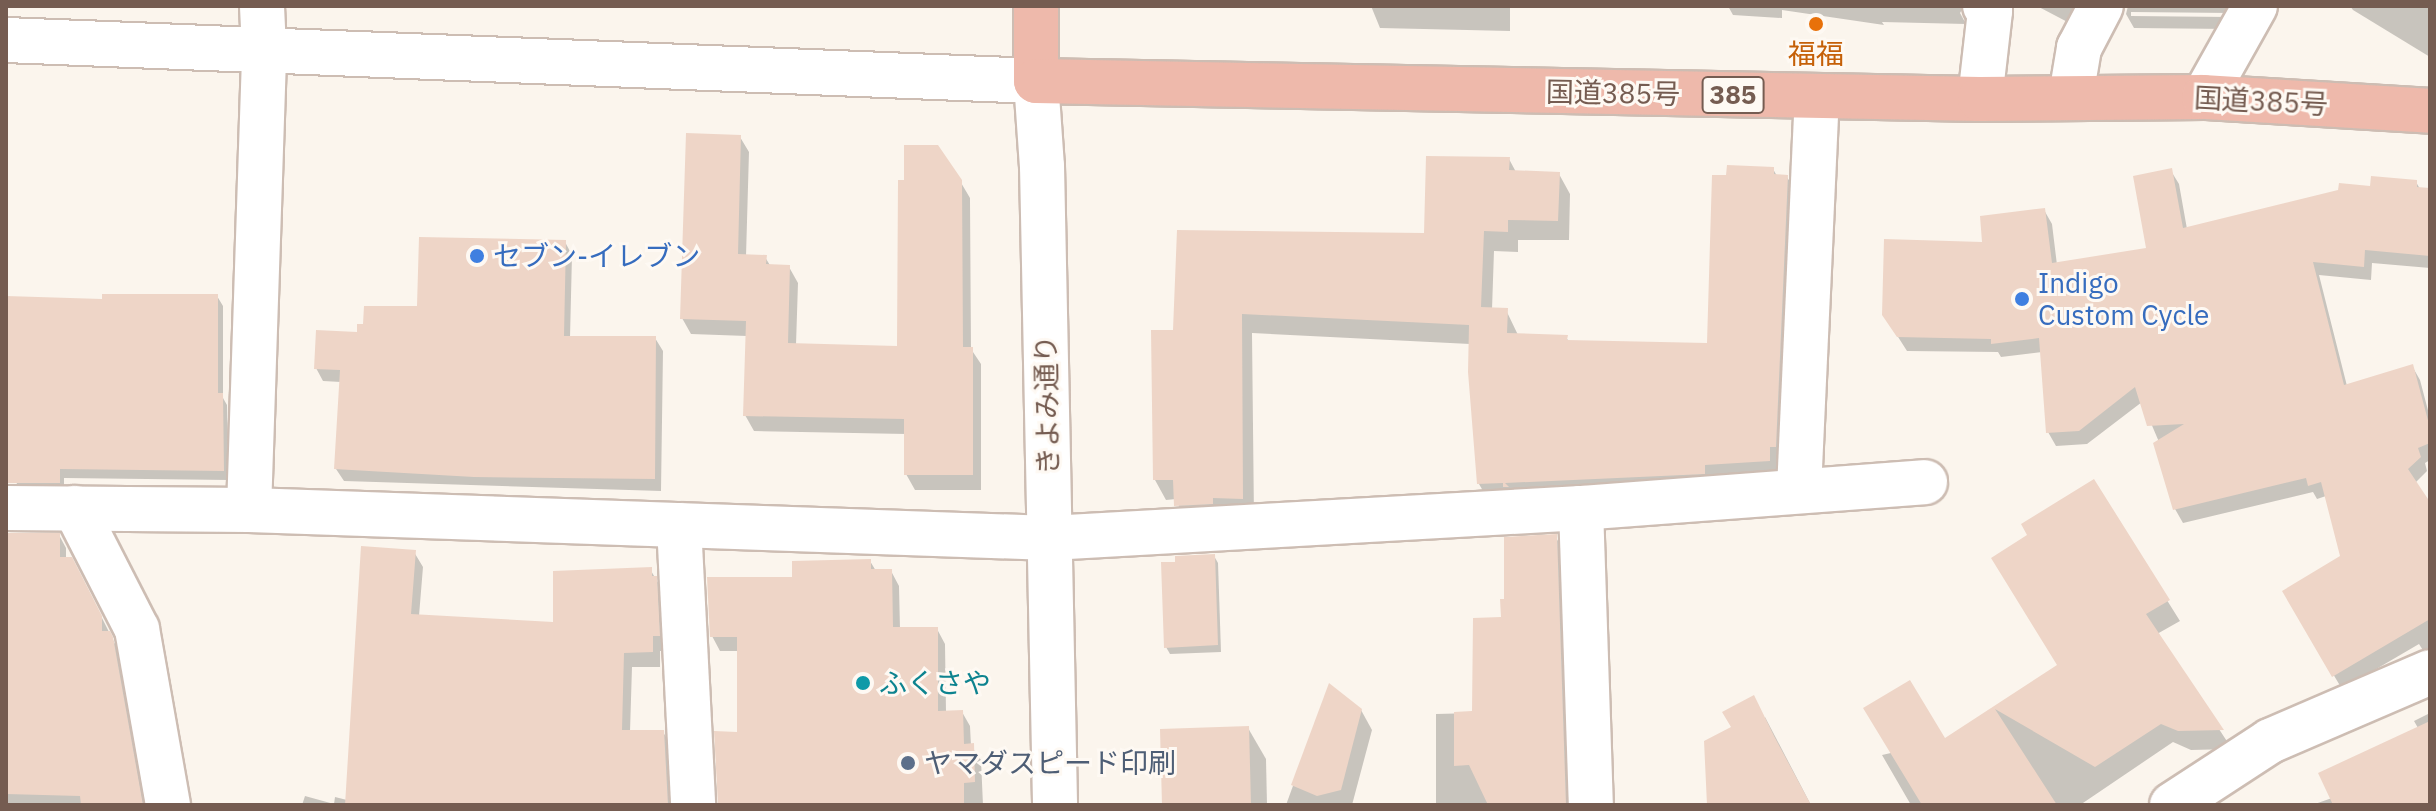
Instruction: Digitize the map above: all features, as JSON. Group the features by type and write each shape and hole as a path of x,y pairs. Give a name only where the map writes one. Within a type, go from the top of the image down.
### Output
{"highway":[{"name":"きよみ通り","path":"1036,6 1036,81"},
{"name":"国道385号","path":"1036,81 1817,97 2204,97 2430,111"}],"street":[{"path":"249,510 264,49 262,6"},
{"path":"1980,99 1990,11 1985,6"},
{"path":"2071,96 2079,48 2101,6"},
{"path":"2204,97 2255,6"},
{"path":"6,40 1036,81"},
{"name":"きよみ通り","path":"1036,81 1042,166 1055,805"},
{"path":"1799,490 1817,97"},
{"path":"6,508 249,510 1050,538 1581,508 1925,482"},
{"path":"75,508 137,629 168,805"},
{"path":"1581,508 1591,805"},
{"path":"679,525 693,805"},
{"path":"2172,805 2270,741 2430,672"}],"building":[{"path":"686,133 741,135 738,254 767,255 766,264 790,265 788,343 897,346 898,180 904,180 904,145 938,145 962,180 963,347 973,347 973,475 904,475 904,419 743,416 746,321 680,319"},
{"path":"1426,156 1510,157 1509,170 1560,172 1558,221 1508,220 1508,232 1484,231 1481,307 1508,308 1507,333 1568,335 1567,340 1707,343 1712,175 1726,175 1727,165 1774,167 1774,174 1788,175 1776,447 1770,447 1770,461 1705,465 1705,474 1505,483 1509,487 1503,487 1503,483 1477,484 1468,372 1469,325 1242,314 1243,499 1213,498 1213,504 1174,506 1173,480 1153,480 1151,330 1173,330 1177,230 1424,233"},
{"path":"2172,168 2183,228 2338,190 2339,183 2370,186 2371,176 2417,180 2417,187 2430,188 2430,256 2365,250 2364,267 2313,262 2344,385 2413,364 2430,428 2430,443 2418,448 2421,457 2408,469 2430,502 2430,619 2332,677 2282,591 2340,556 2321,482 2308,486 2306,478 2173,510 2153,443 2184,424 2147,426 2135,387 2079,431 2046,433 2039,338 1991,344 1991,339 1897,337 1882,315 1884,239 1982,242 1980,216 2045,208 2052,263 2146,248 2133,176"},
{"path":"419,237 566,240 564,336 656,336 655,479 474,477 334,469 340,370 314,369 316,330 357,332 357,324 363,324 364,306 417,306"},
{"path":"102,294 218,294 218,393 223,393 224,471 60,469 60,483 6,483 6,296 102,299"},
{"path":"2094,479 2170,600 2146,614 2224,730 2178,731 2161,724 2095,767 1995,709 2057,805 1922,805 1863,708 1910,680 1945,738 2057,665 1991,558 2027,535 2021,524"},
{"path":"6,533 60,533 60,557 72,557 102,616 102,631 110,631 143,805 81,805 80,796 6,794"},
{"path":"1557,534 1566,805 1488,805 1469,765 1454,766 1454,712 1472,711 1473,618 1501,617 1504,537"},
{"path":"361,546 416,550 411,614 553,622 553,571 652,567 652,576 657,576 660,636 653,636 653,652 624,653 622,730 664,730 668,805 345,805"},
{"path":"1215,554 1218,645 1164,648 1161,562 1175,562 1175,556"},
{"path":"871,559 871,569 892,569 893,627 938,627 938,711 963,710 964,744 974,743 975,782 964,783 964,805 718,805 714,731 737,732 737,637 710,637 707,577 792,577 792,561"},
{"path":"1329,683 1362,709 1341,790 1317,796 1291,785"},
{"path":"1754,695 1811,805 1707,805 1704,741 1731,727 1722,712"},
{"path":"2430,721 2430,805 2333,805 2318,773"},
{"path":"1249,726 1251,805 1162,805 1160,729"}],"place":[{"name":"福福","path":"1816,24"},
{"name":"セブン-イレブン","path":"477,256"},
{"name":"Indigo Custom Cycle","path":"2022,299"},
{"name":"ふくさや","path":"863,683"},
{"name":"ヤマダスピード印刷","path":"908,763"}]}
